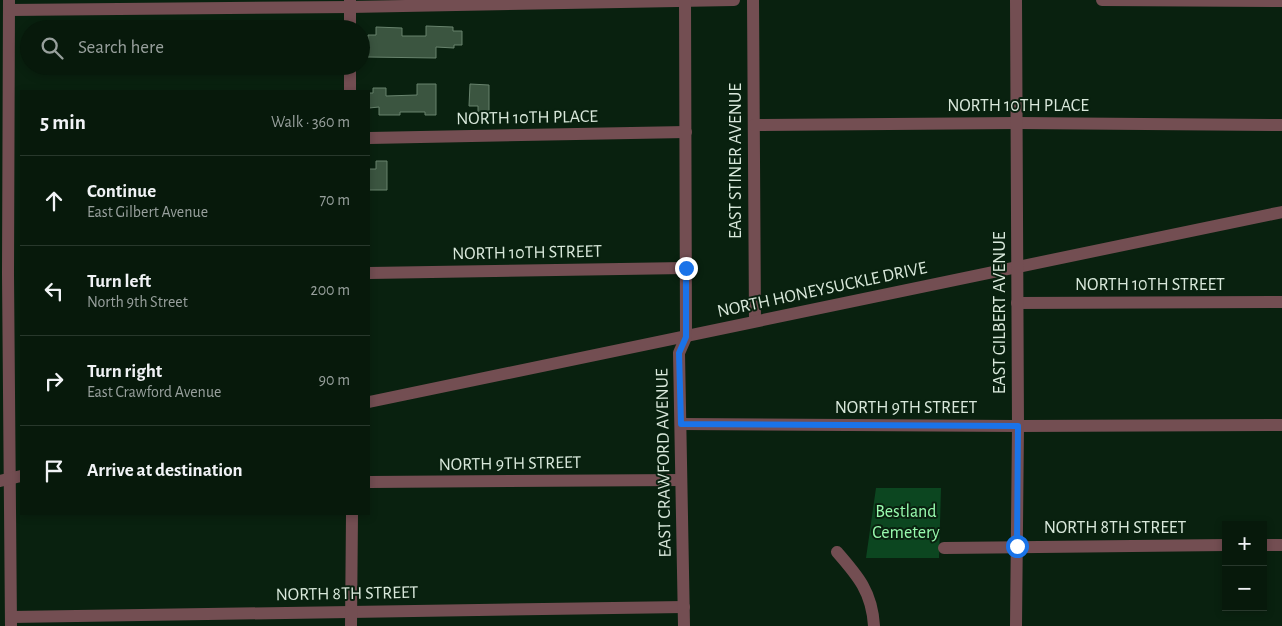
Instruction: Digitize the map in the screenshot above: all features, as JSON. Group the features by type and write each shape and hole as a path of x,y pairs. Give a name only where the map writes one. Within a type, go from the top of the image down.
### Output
{"street":[{"name":"EAST CRAWFORD AVENUE","path":"684,626 679,353 686,337 685,0"},
{"path":"11,622 8,274 15,142 6,8 734,0"},
{"name":"EAST STINER AVENUE","path":"753,0 755,321"},
{"name":"EAST GILBERT AVENUE","path":"1016,0 1018,426 1016,626"},
{"path":"1102,0 1282,1"},
{"path":"350,4 350,20"},
{"path":"350,75 350,90"},
{"name":"NORTH 10TH PLACE","path":"754,125 1017,123 1282,126"},
{"name":"NORTH 10TH PLACE","path":"370,138 686,132"},
{"name":"NORTH HONEYSUCKLE DRIVE","path":"370,402 1282,212"},
{"name":"NORTH 10TH STREET","path":"370,273 686,268"},
{"path":"8,274 20,274"},
{"name":"NORTH 10TH STREET","path":"1017,303 1282,302"},
{"name":"NORTH 9TH STREET","path":"681,424 1282,425"},
{"name":"NORTH 9TH STREET","path":"370,482 681,480"},
{"path":"352,515 352,626"},
{"name":"NORTH 8TH STREET","path":"944,548 1222,545"},
{"path":"1267,545 1282,545"},
{"path":"836,552 857,574 868,593 874,626"},
{"name":"NORTH 8TH STREET","path":"11,622 351,611 684,607"}],"green space":[{"name":"Bestland Cemetery","path":"876,488 941,488 939,558 866,558"}],"building":[{"path":"426,26 453,27 453,31 462,31 462,45 454,45 454,48 436,47 436,58 370,57 370,35 376,35 376,27 402,28 402,36 426,36"},
{"path":"417,84 436,84 436,115 425,115 425,112 400,112 400,115 379,115 379,107 370,108 370,93 373,93 373,88 386,88 386,96 417,95"},
{"path":"470,84 489,85 489,114 478,114 478,106 469,106"},
{"path":"376,161 387,161 387,190 370,190 370,169 376,169"}],"route":[{"path":"686,268 686,337 679,353 681,424 1018,426 1017,546"}]}
